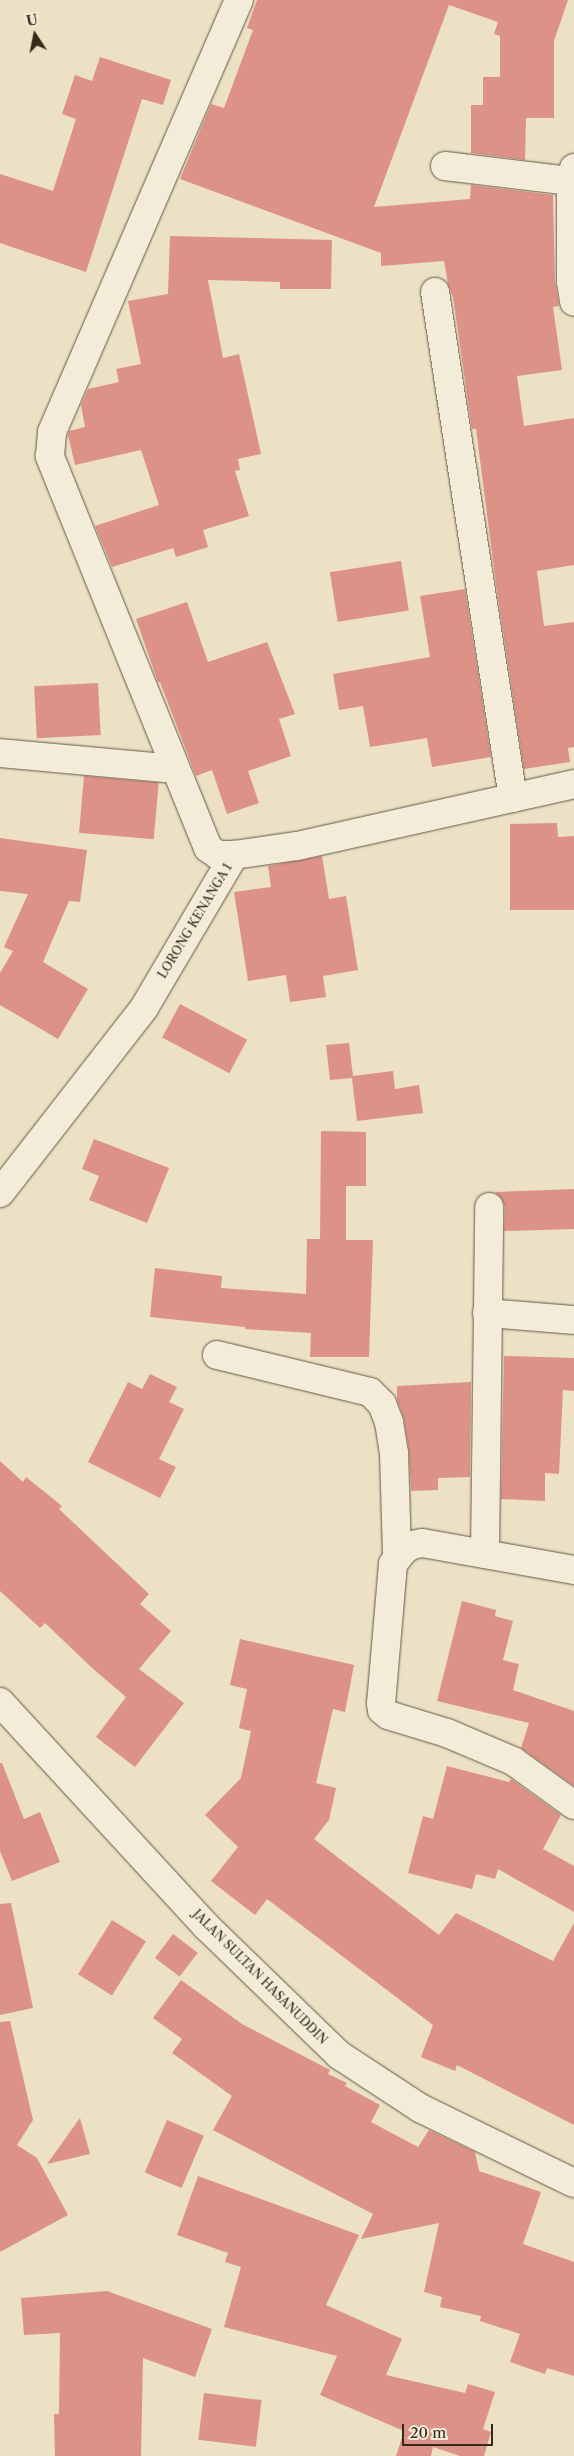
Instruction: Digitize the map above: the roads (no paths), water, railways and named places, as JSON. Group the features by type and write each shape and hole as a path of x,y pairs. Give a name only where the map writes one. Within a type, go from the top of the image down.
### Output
{"street":[{"path":"234,855 218,855 208,848 50,456 52,432 239,0"},
{"path":"445,166 573,174 571,282 574,302"},
{"path":"435,292 513,798"},
{"path":"0,753 175,769"},
{"name":"LORONG KENANGA 1","path":"0,1193 144,1008 234,855 298,846 574,784"},
{"path":"485,1554 489,1208"},
{"path":"487,1313 574,1320"},
{"path":"217,1355 370,1392 382,1404 389,1422 394,1453 397,1556"},
{"path":"574,1570 422,1544 412,1545 397,1556 392,1564 381,1704 382,1710 388,1716 446,1733 514,1761 574,1804"},
{"name":"JALAN SULTAN HASANUDDIN","path":"0,1702 207,1927 339,2055 420,2108 574,2183"}]}
